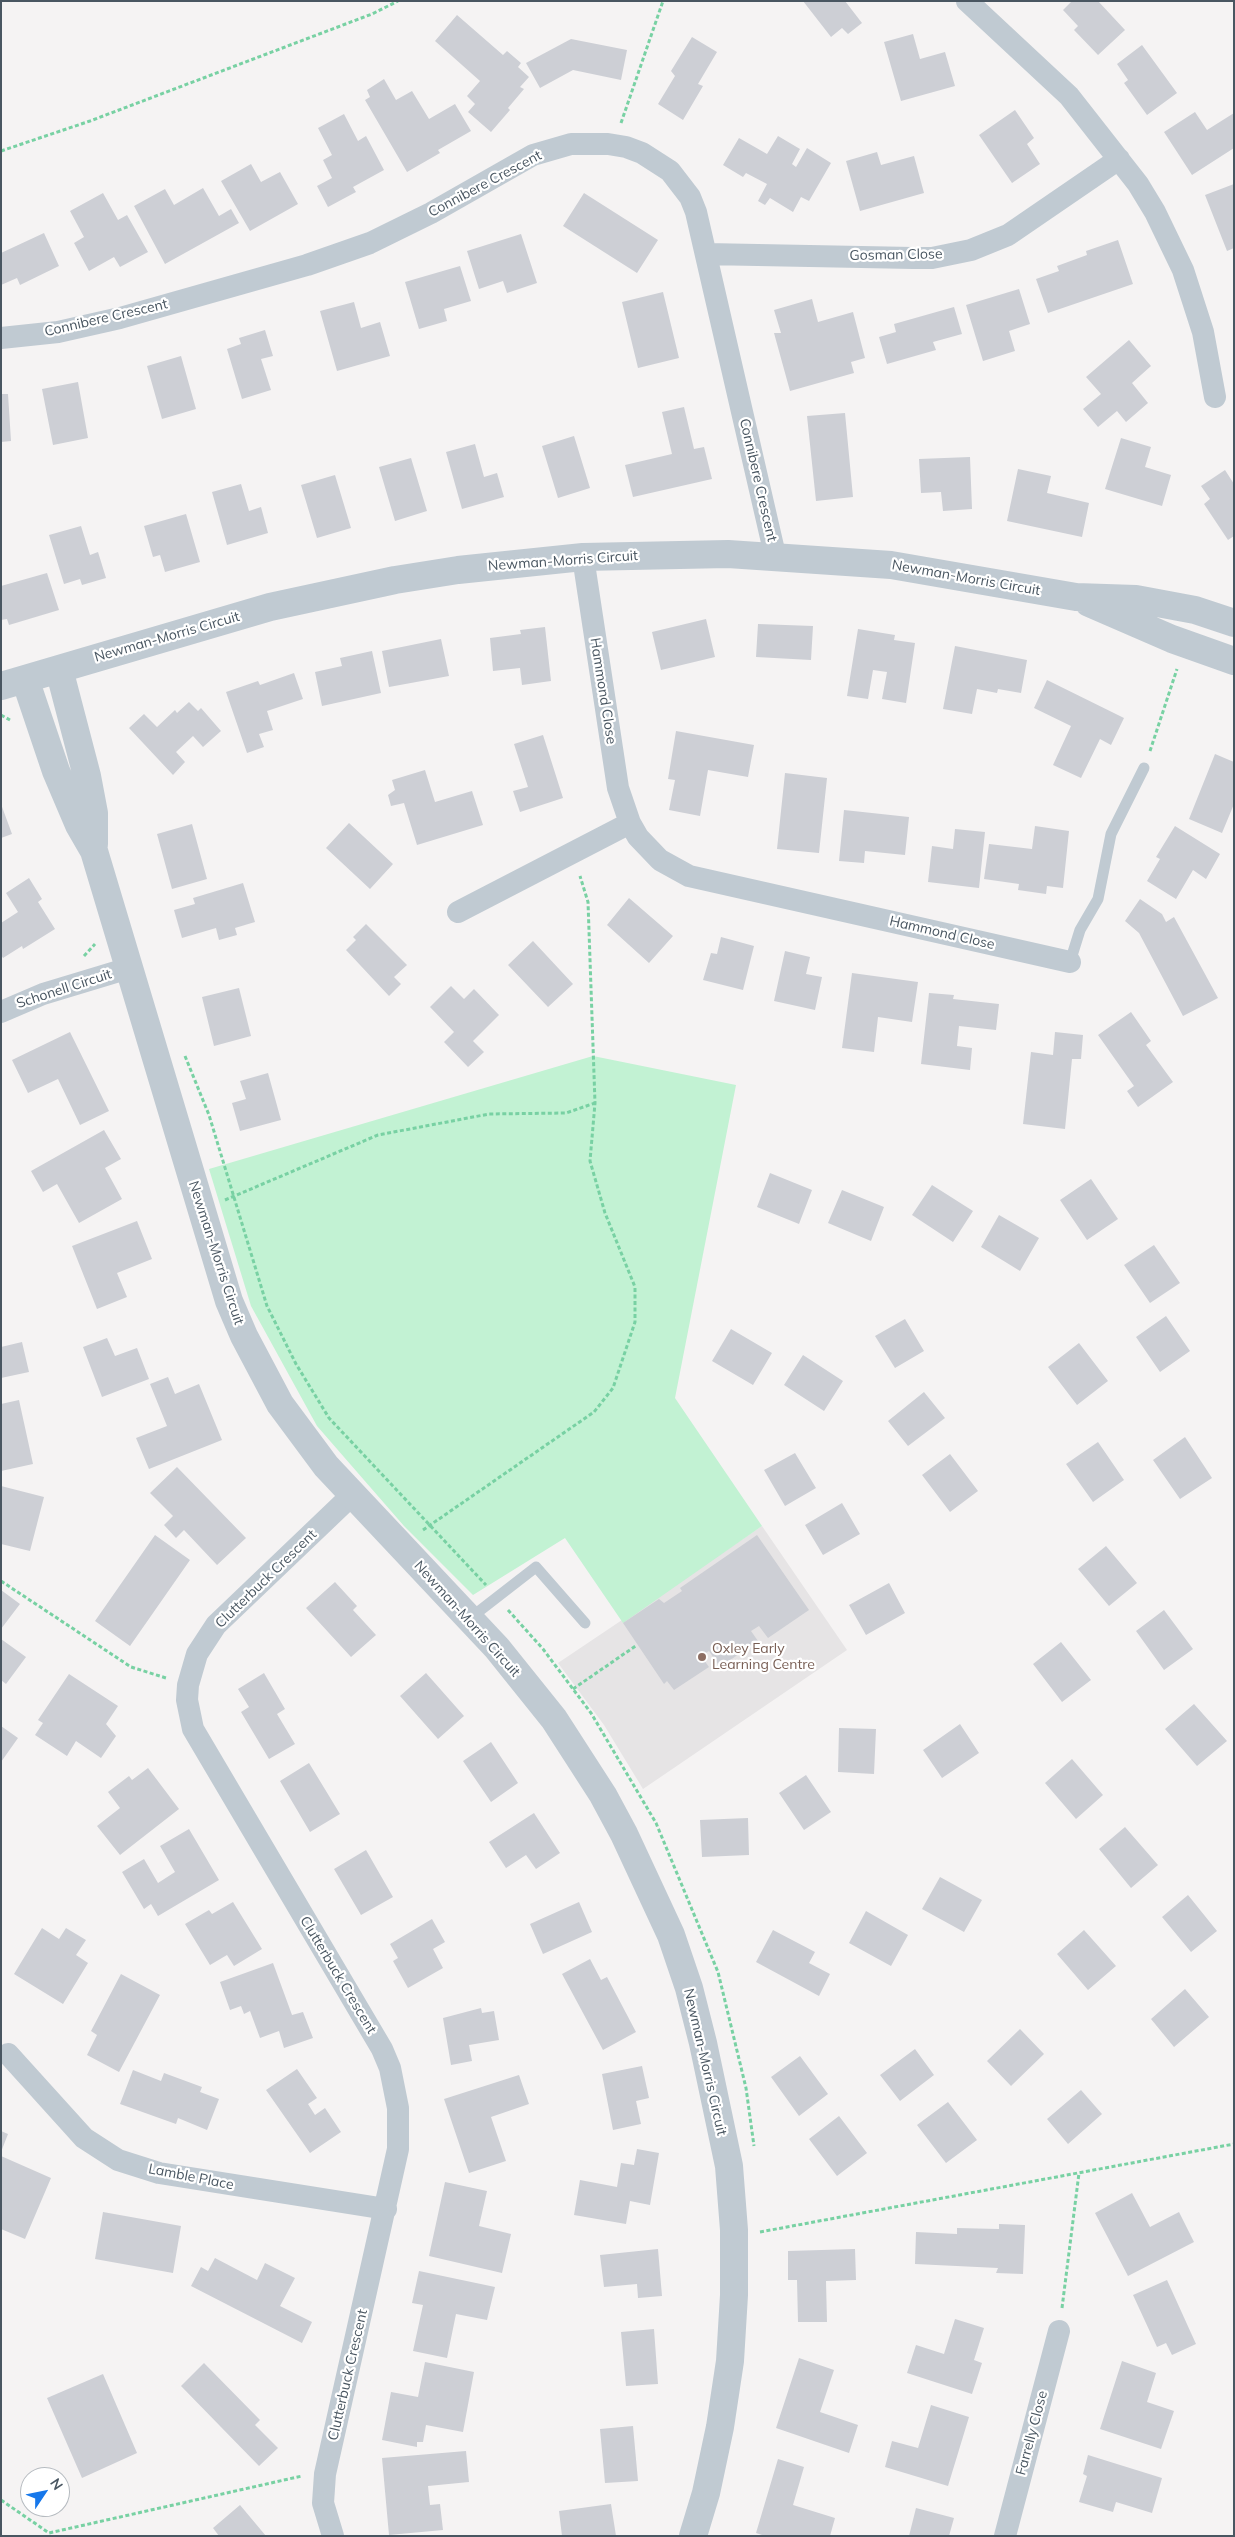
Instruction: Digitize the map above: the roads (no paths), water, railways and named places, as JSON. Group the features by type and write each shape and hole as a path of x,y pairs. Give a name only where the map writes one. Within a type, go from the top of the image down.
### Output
{"street":[{"path":"967,1 1069,96 1119,158 1155,212 1183,270 1203,332 1215,397"},
{"name":"Connibere Crescent","path":"1,338 58,332 120,318 306,265 379,239 431,213 533,155 570,144 614,145 642,153 670,171 690,197 696,212 775,555"},
{"name":"Gosman Close","path":"706,254 932,258 971,250 1008,234 1119,158"},
{"name":"Newman-Morris Circuit","path":"693,2536 706,2493 720,2427 730,2361 734,2295 733,2236 729,2166 704,2043 689,1988 671,1935 624,1834 597,1786 554,1719 497,1648 326,1466 280,1404 244,1336 229,1301 94,851 79,825 56,770 13,683 270,607 395,580 458,570 584,557 775,555 891,565 1076,597 1136,599 1196,610 1234,623"},
{"name":"Hammond Close","path":"584,557 618,788 630,823 638,837 660,860 689,876 1070,962"},
{"name":"Newman-Morris Circuit","path":"1076,597 1185,644 1234,661"},
{"name":"Newman-Morris Circuit","path":"59,668 87,776 94,813 94,851"},
{"path":"458,912 630,823"},
{"name":"Schonell Circuit","path":"1,1012 42,994 128,968"},
{"name":"Clutterbuck Crescent","path":"333,2536 323,2504 325,2474 386,2210 398,2149 398,2108 390,2068 377,2041 193,1729 187,1700 188,1685 197,1654 216,1625 352,1495"},
{"name":"Lamble Place","path":"8,2054 84,2138 118,2160 159,2173 386,2210"},
{"name":"Farrelly Close","path":"1005,2536 1059,2331"}],"lane":[{"name":"Hammond Close","path":"1070,962 1080,930 1098,900 1111,834 1144,768"},
{"path":"469,1619 536,1567 585,1623"}],"place":[{"name":"Oxley Early Learning Centre","path":"702,1657"}]}
